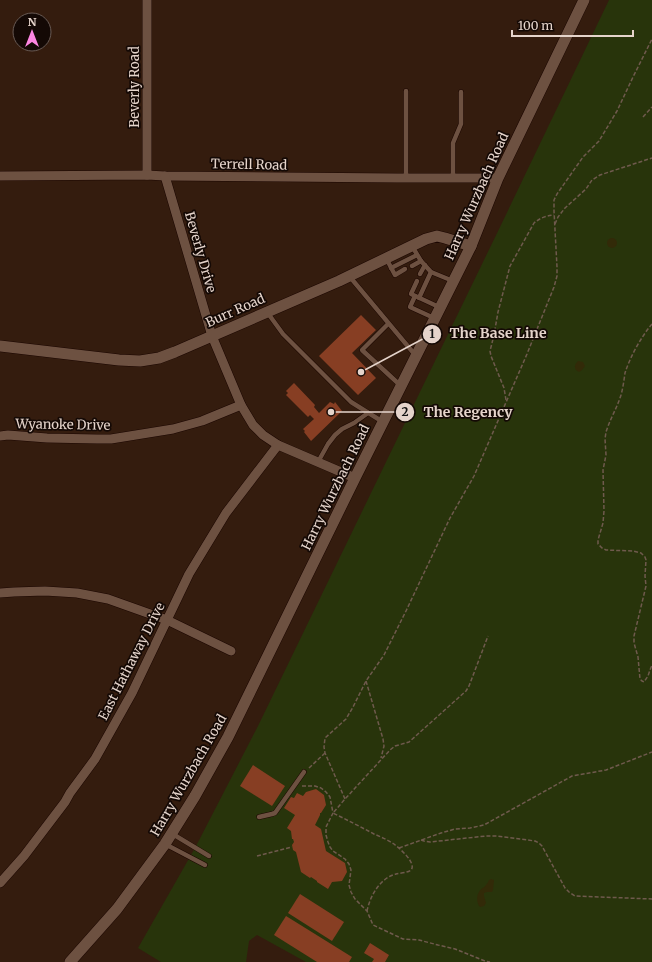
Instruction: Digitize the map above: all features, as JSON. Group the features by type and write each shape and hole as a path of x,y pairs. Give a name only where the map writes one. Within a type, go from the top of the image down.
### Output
{"main road":[{"name":"Harry Wurzbach Road","path":"70,962 117,909 165,844 195,796 228,737 434,318 471,246 498,178 584,0"},
{"name":"Burr Road","path":"0,346 119,360 140,361 159,358 349,276 386,258 415,250 426,239 437,236 471,246"}],"street":[{"name":"Beverly Road","path":"146,175 147,0"},
{"name":"Terrell Road","path":"0,176 146,175 498,178"},
{"name":"Beverly Drive","path":"165,176 212,336 241,406 253,425 263,435 278,445 355,478"},
{"name":"Wyanoke Drive","path":"0,436 8,435 111,439 173,429 202,421 241,406"},
{"name":"East Hathaway Drive","path":"0,884 24,856 95,759 132,693 189,574 226,513 278,445"},
{"path":"0,593 46,591 77,593 108,599 166,620 231,651"}],"lane":[{"path":"406,91 406,178"},
{"path":"453,178 453,143 461,124 461,92"},
{"path":"391,268 415,250 423,263 432,272 453,281"},
{"path":"386,258 395,275 405,269"},
{"path":"412,266 423,263"},
{"path":"420,274 423,263"},
{"path":"432,272 410,307 434,318"},
{"path":"349,276 416,356"},
{"path":"417,281 411,294 440,307"},
{"path":"267,312 283,334 351,402 383,422"},
{"path":"388,324 362,350 401,386"},
{"path":"318,462 335,435 368,413"},
{"path":"259,817 275,813 304,772"},
{"path":"172,834 210,856"},
{"path":"165,844 205,865"}],"path":[{"path":"345,799 325,753 325,738 346,719 366,681 384,655 450,518 474,476 554,287 558,267 554,215 554,200 556,194 584,157 599,141 617,111 652,39"},
{"path":"642,117 652,107"},
{"path":"555,226 558,217 565,208 586,189 592,180 600,175 652,158"},
{"path":"506,402 504,388 490,351 501,297 510,266 534,223 546,216 554,215"},
{"path":"652,324 644,335 629,363 619,401 606,432 606,455 603,470 604,510 603,523 598,540 598,544 606,550 633,550 641,553 645,557 646,586 634,636 640,679 642,681 644,682 646,680 652,665"},
{"path":"488,636 466,691 409,742 395,746 380,760 333,813 326,827 326,835 333,851 345,859 349,864 351,870 349,885 351,892 355,899 367,911 374,924 403,939 419,940 455,949 490,962"},
{"path":"366,681 383,739 384,746 380,760"},
{"path":"399,848 455,830 484,824 572,776 606,770 652,752"},
{"path":"304,772 325,753"},
{"path":"293,787 315,786 321,788 330,797 333,813"},
{"path":"333,813 394,844 412,863 411,870 408,872 389,876 384,879 368,906 367,911"},
{"path":"421,840 430,842 497,836 535,841 542,846 565,888 576,896 652,899"},
{"path":"257,856 292,847"}],"green space":[{"path":"609,0 652,0 652,962 306,962 257,935 249,941 246,962 161,962 138,948 195,848 258,726"}],"sand":[{"path":"610,238 614,238 616,239 616,247 610,248 607,245 607,241"},
{"path":"578,361 583,362 585,366 579,372 575,368"},
{"path":"491,879 494,880 493,890 492,892 484,893 486,903 484,906 480,907 477,896 480,890"}],"building":[{"path":"361,315 376,330 352,353 376,378 358,395 319,356"},
{"path":"294,383 315,405 314,407 319,413 330,402 334,404 335,402 342,411 311,441 303,429 314,419 310,415 308,417 286,395 288,393 286,391"},
{"path":"253,765 285,786 272,806 240,786"},
{"path":"316,789 324,795 326,805 320,813 315,825 321,829 326,851 345,863 347,872 342,881 332,882 328,889 301,872 296,852 293,850 292,845 294,842 291,831 287,828 295,815 284,808 291,797 294,798 297,793 303,796 306,792"},
{"path":"300,894 344,922 332,941 288,913"},
{"path":"286,916 352,957 349,962 317,962 274,935"},
{"path":"370,943 389,955 385,962 372,962 374,959 364,953"}],"place":[{"name":"The Base Line","path":"361,372"},
{"name":"The Regency","path":"331,412"}]}
